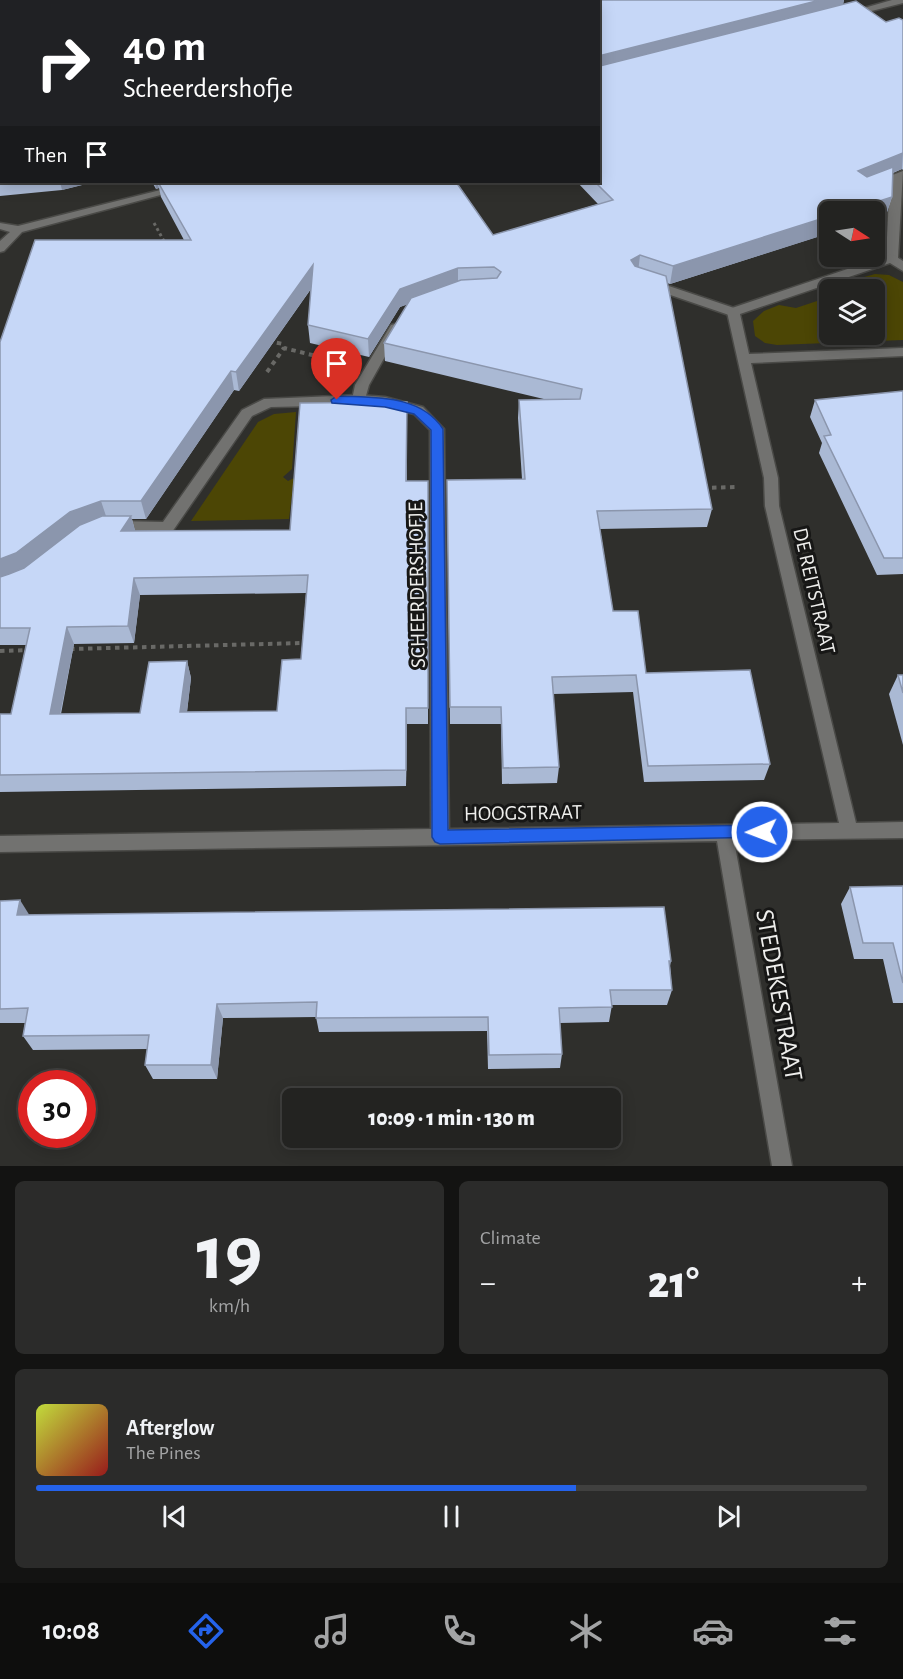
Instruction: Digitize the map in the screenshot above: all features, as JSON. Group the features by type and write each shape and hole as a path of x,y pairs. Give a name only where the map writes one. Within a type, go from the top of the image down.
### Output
{"street":[{"path":"834,18 903,0"},
{"path":"879,183 900,175 892,258"},
{"path":"0,226 18,230 199,183"},
{"path":"0,248 18,230"},
{"path":"892,258 903,267"},
{"path":"637,279 733,312 892,258"},
{"path":"359,400 362,385 370,369 405,312"},
{"name":"DE REITSTRAAT","path":"733,312 772,487 772,506 849,831"},
{"path":"744,359 903,352"},
{"name":"SCHEERDERSHOFJE","path":"101,528 111,526 167,528 247,413 269,402 359,400 418,410 437,429 440,837"},
{"name":"HOOGSTRAAT","path":"0,844 903,830"},
{"name":"STEDEKESTRAAT","path":"724,833 782,1166"}],"path":[{"path":"141,198 168,248"},
{"path":"262,339 283,344 284,348 370,369"},
{"path":"702,488 772,487"},
{"path":"58,650 303,645 304,634"},
{"path":"0,651 35,650"}],"shaded area":[{"path":"875,274 889,275 903,282 903,340 885,341 885,279 857,279"},
{"path":"819,300 819,343 777,345 765,343 755,336 753,321 764,311 779,305 796,308"},
{"path":"296,412 292,469 283,477 288,481 294,478 289,519 191,521 258,422 274,414"}],"building":[{"path":"600,0 820,0 600,56"},
{"path":"856,1 886,22 899,18 903,20 903,153 858,171 867,177 893,167 892,197 879,201 819,201 819,220 673,266 640,255 631,260 635,266 666,276 712,509 597,511 613,611 638,611 646,673 750,670 770,764 648,766 636,675 552,677 559,767 503,768 501,707 450,707 447,480 525,479 519,400 580,399 582,389 384,343 411,298 461,280 497,278 501,272 494,267 458,268 400,289 368,339 308,325 313,265 236,372 231,371 141,501 101,501 70,512 16,553 0,559 0,342 35,240 191,240 159,183 457,183 493,235 613,200 596,183 600,183 600,66"},
{"path":"903,391 903,558 884,558 824,436 831,435 815,400"},
{"path":"407,402 406,481 428,481 428,708 406,708 406,770 0,775 0,714 11,714 30,628 0,628 0,577 24,568 80,525 102,516 131,516 121,531 290,530 300,403","holes":["308,575 301,659 282,660 277,711 180,712 187,661 149,662 140,713 50,714 67,627 128,626 134,578"]},
{"path":"898,675 903,675 903,693"},
{"path":"903,886 903,983 893,943 863,943 850,887"},
{"path":"20,900 17,915 664,907 672,990 610,990 612,1007 559,1008 562,1054 489,1055 488,1017 316,1018 317,1002 217,1004 211,1065 145,1065 149,1035 23,1036 28,1008 0,1009 0,901"}],"route":[{"path":"337,400 385,402 418,410 437,429 440,837 762,832"}]}
